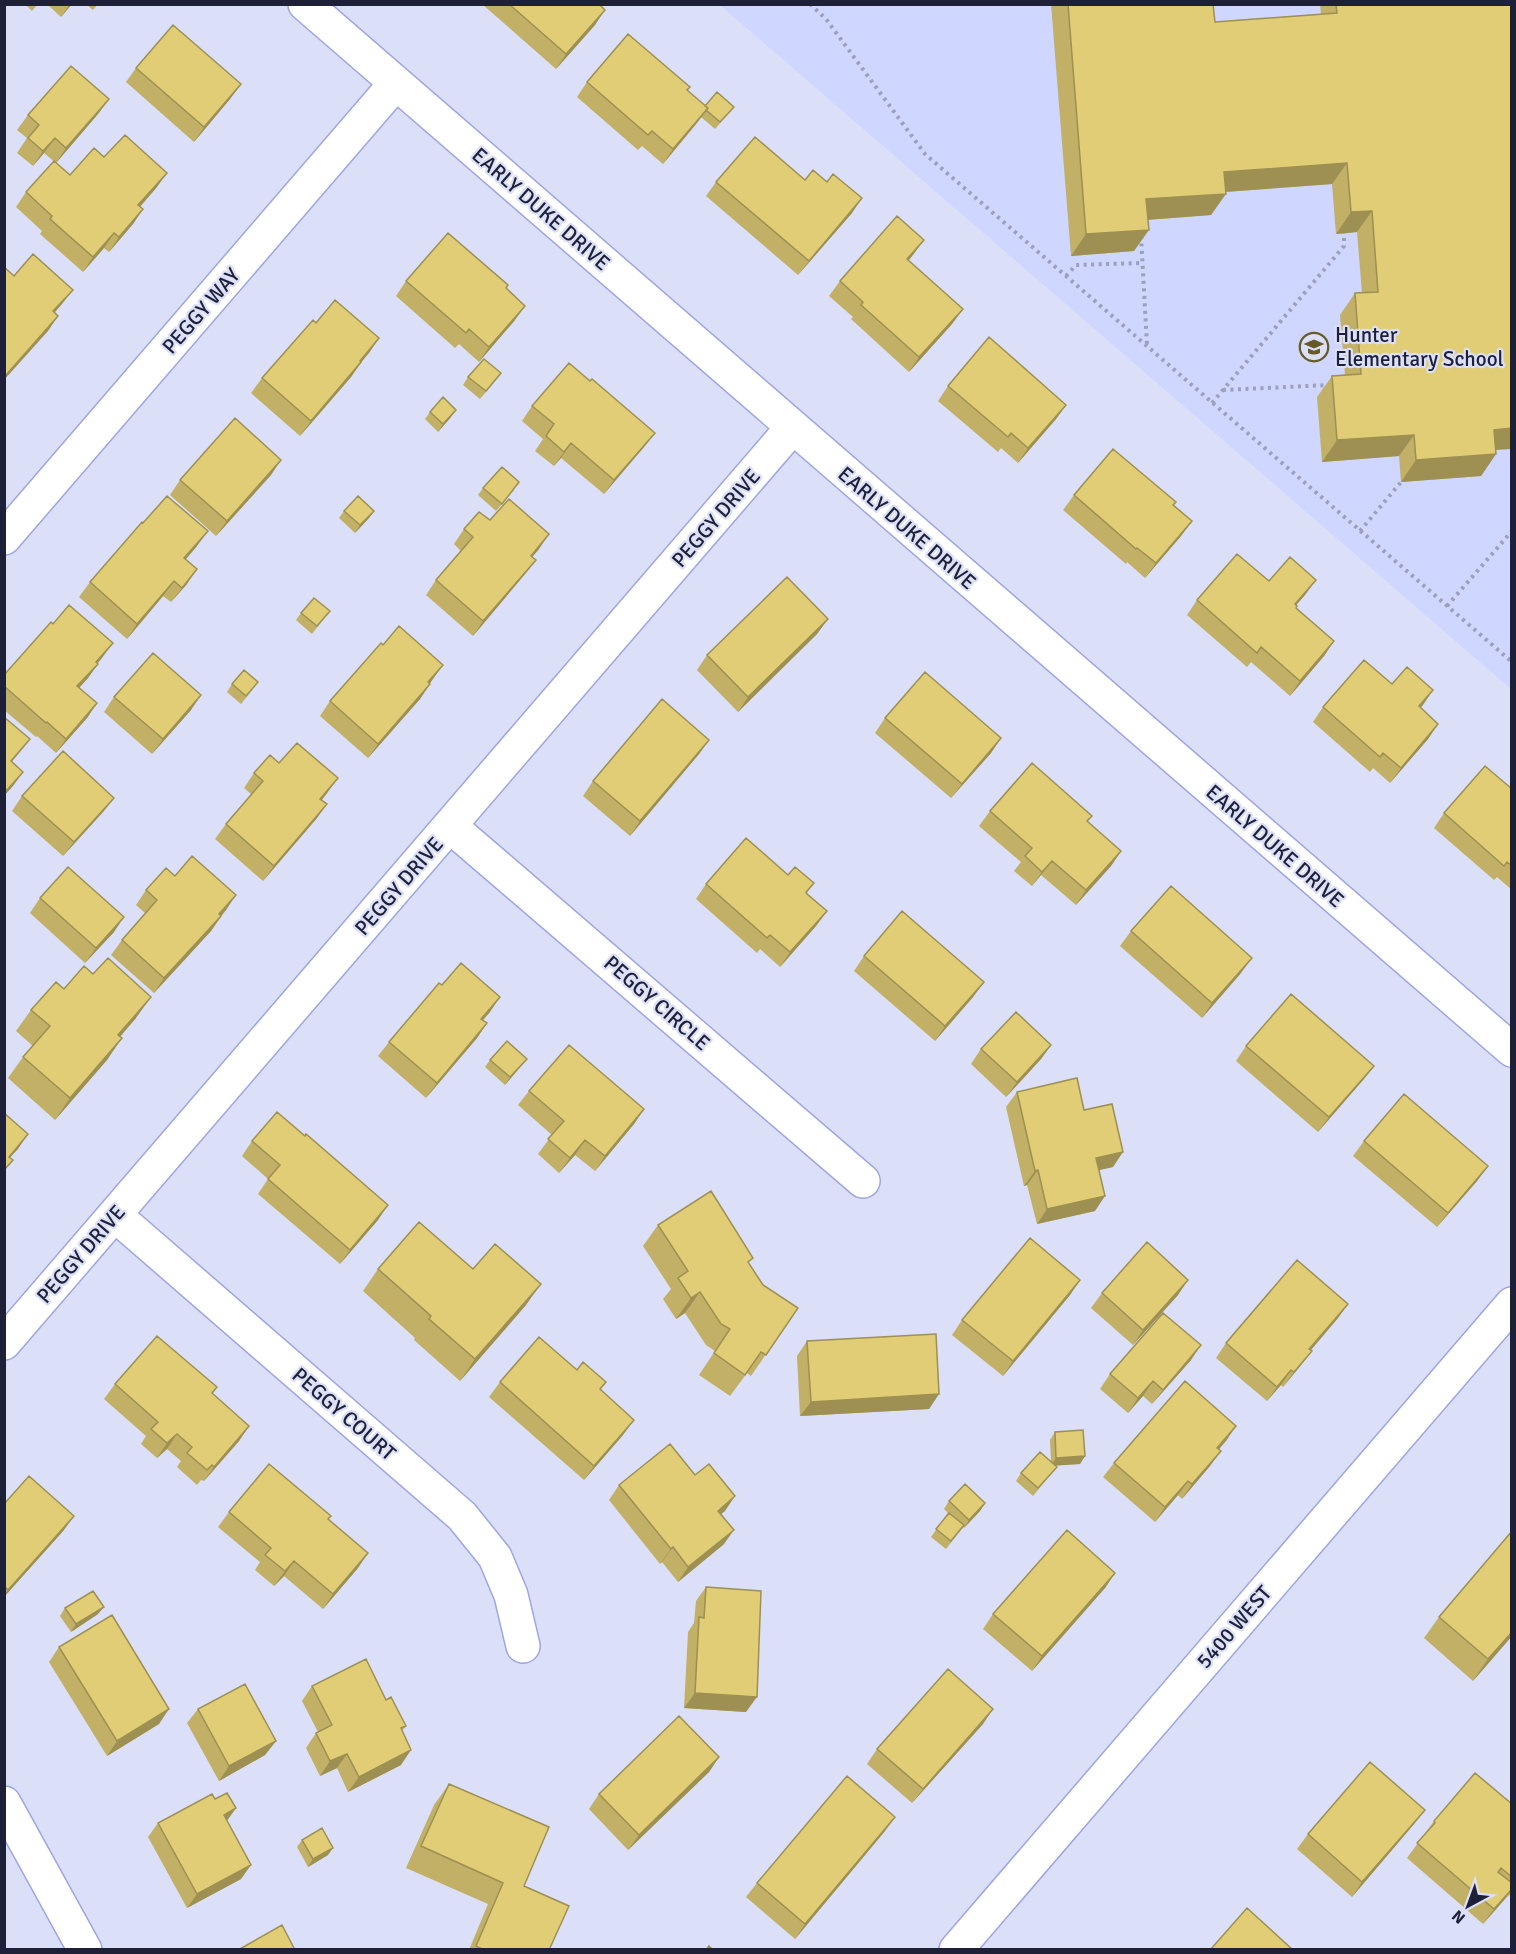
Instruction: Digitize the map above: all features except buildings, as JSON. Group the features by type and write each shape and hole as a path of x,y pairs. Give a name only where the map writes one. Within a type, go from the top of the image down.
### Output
{"street":[{"name":"EARLY DUKE DRIVE","path":"305,4 1512,1050"},
{"name":"PEGGY WAY","path":"4,538 396,83"},
{"name":"PEGGY DRIVE","path":"4,1343 792,428"},
{"name":"PEGGY CIRCLE","path":"450,826 863,1180"},
{"name":"PEGGY COURT","path":"115,1215 462,1516 495,1557 511,1595 523,1646"},
{"name":"5400 WEST","path":"956,1950 1512,1304"},
{"path":"4,1803 85,1950"}],"path":[{"path":"810,4 826,19 925,154 1512,662"},
{"path":"1141,231 1147,346"},
{"path":"1212,403 1344,246 1344,233"},
{"path":"1066,276 1076,265 1142,263"},
{"path":"1222,390 1334,385"},
{"path":"1360,531 1401,482"},
{"path":"1446,606 1512,531"}],"shaded area":[{"name":"Hunter Elementary School","path":"720,5 1511,5 1511,689"}],"place":[{"name":"Hunter Elementary School","path":"1314,347"}]}
